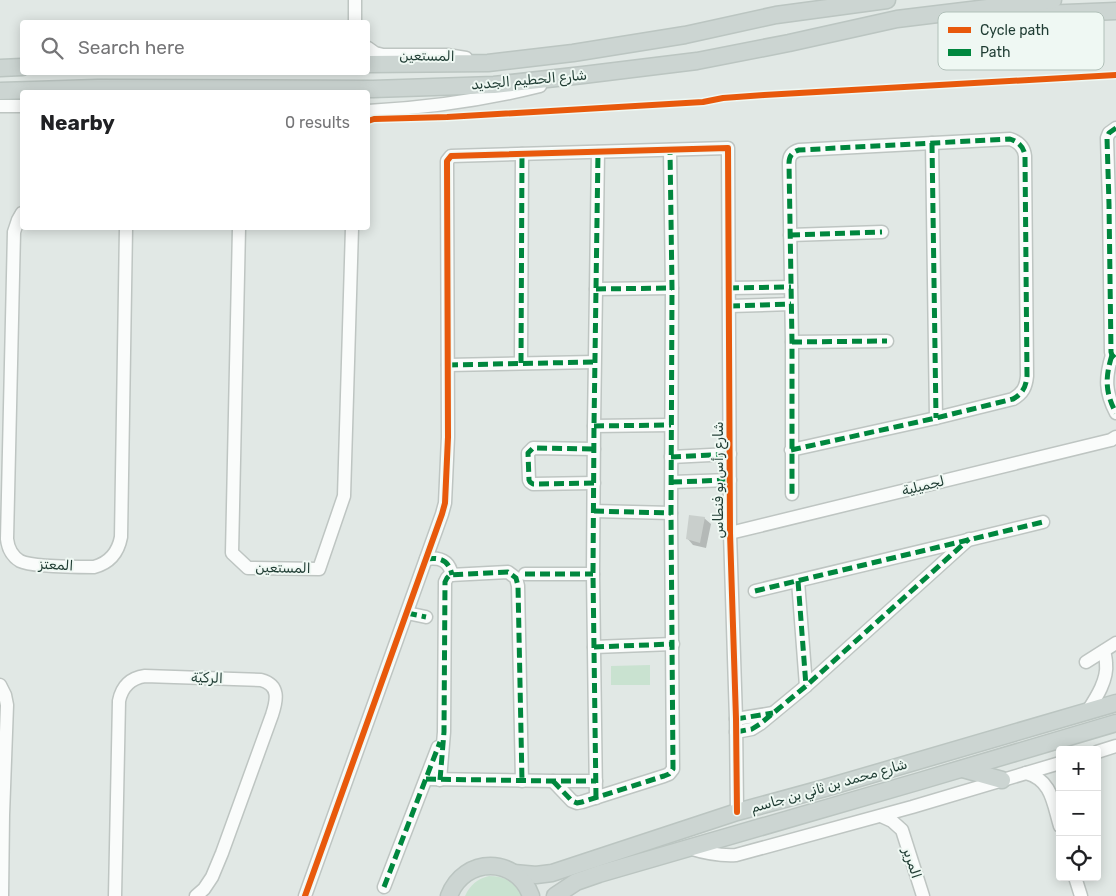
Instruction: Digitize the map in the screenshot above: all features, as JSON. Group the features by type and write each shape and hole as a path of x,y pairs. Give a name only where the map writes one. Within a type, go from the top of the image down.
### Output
{"main road":[{"name":"شارع الحطيم الجديد","path":"370,64 488,63 573,54 685,35 776,15 886,0"},
{"name":"شارع الحطيم الجديد","path":"954,12 1053,0"},
{"path":"1089,12 1116,11"},
{"name":"شارع الحطيم الجديد","path":"33,90 98,88 373,89 494,85 583,76 697,61 897,19 938,14"},
{"path":"897,19 938,18"},
{"path":"0,68 20,67"},
{"name":"شارع الحطيم الجديد","path":"0,91 20,90"},
{"name":"شارع محمد بن ثاني بن جاسم","path":"448,892 466,873 482,867 498,867 514,873 536,875 552,873 737,812 1116,703"},
{"name":"شارع محمد بن ثاني بن جاسم","path":"555,896 576,882 599,874 1116,723"},
{"path":"963,769 1002,780"},
{"path":"514,873 524,882 532,896"}],"street":[{"path":"356,0 356,20"},
{"name":"المستعين","path":"370,49 383,55 447,55 488,63"},
{"path":"370,111 450,103 517,92 583,76"},
{"path":"0,106 20,106"},
{"path":"1116,128 1109,133 1107,138 1112,204 1110,347 1114,357 1107,371 1107,393 1116,413"},
{"path":"791,450 1013,399 1024,390 1026,383 1025,156 1022,146 1015,140 799,150 794,151 789,158 792,342 791,450 792,494"},
{"path":"932,143 936,418"},
{"name":"شارع رأس بو فنطاس","path":"670,150 728,148 730,533 737,812"},
{"path":"305,896 445,503 448,436 447,161 451,156 670,150 673,769 664,776 577,803 572,801 553,782"},
{"path":"596,798 593,574 594,362 598,152"},
{"path":"520,363 522,154"},
{"name":"المعتز","path":"20,216 14,232 7,538 8,545 14,556 20,561 32,564 94,567 110,559 120,543 126,230"},
{"name":"المستعين","path":"239,230 232,552 248,568 319,569 344,496 352,230"},
{"path":"790,235 882,232"},
{"path":"729,288 791,287"},
{"path":"596,288 672,288"},
{"path":"730,306 791,304"},
{"path":"792,342 887,341"},
{"path":"448,365 594,362"},
{"path":"594,426 672,425"},
{"name":"لجميلية","path":"730,533 1111,440 1116,437"},
{"path":"594,449 533,448 528,453 529,480 533,484 594,484"},
{"path":"672,457 730,454"},
{"path":"672,482 730,480"},
{"path":"594,511 671,513"},
{"path":"755,591 1043,522"},
{"path":"736,732 752,728 806,686 969,540"},
{"path":"426,559 440,558 451,569 452,575"},
{"path":"440,780 444,732 445,582 450,575 508,572 516,578 518,586 522,781"},
{"path":"525,574 593,574"},
{"path":"798,580 806,686"},
{"path":"407,613 426,617"},
{"path":"1086,662 1116,643"},
{"path":"594,647 673,644"},
{"path":"1087,712 1105,676 1107,664 1104,651"},
{"name":"الركيّة","path":"115,896 119,701 120,695 127,684 132,680 145,676 261,680 267,682 276,695 272,715 212,877 204,889 196,896"},
{"path":"0,685 7,705 2,896"},
{"path":"736,719 773,713"},
{"path":"384,887 444,732"},
{"path":"1101,751 1116,746"},
{"path":"689,848 721,856 736,855 881,816 1056,764"},
{"path":"1056,765 1050,776 1049,790 1056,813"},
{"path":"1026,773 1037,777 1049,790"},
{"path":"426,780 596,781"},
{"name":"المرير","path":"912,807 904,819 902,830 923,896"},
{"name":"المرير","path":"881,816 892,821 902,830"},
{"path":"1076,881 1081,896"}],"green space":[{"path":"650,665 650,685 611,685 611,666"},
{"path":"489,876 500,877 509,881 522,896 465,896 474,883"}],"building":[{"path":"689,515 705,517 700,543 686,539"}],"marked path":[{"path":"1116,128 1109,133 1107,138 1111,352 1116,359"},
{"path":"791,450 936,418 1013,399 1022,392 1027,376 1025,156 1024,150 1018,143 1010,139 799,150 791,155 789,163 792,342 792,494"},
{"path":"932,143 936,418"},
{"path":"553,781 572,801 577,803 664,776 673,769 670,150"},
{"path":"596,798 593,574 598,152"},
{"path":"521,363 522,154"},
{"path":"790,235 882,232"},
{"path":"729,288 791,287"},
{"path":"596,289 672,288"},
{"path":"730,306 791,304"},
{"path":"792,342 887,341"},
{"path":"1112,355 1107,385 1116,413"},
{"path":"448,365 594,362"},
{"path":"594,426 671,425"},
{"path":"594,449 533,448 528,453 529,480 533,484 594,483"},
{"path":"671,457 730,454"},
{"path":"672,482 730,480"},
{"path":"594,511 671,513"},
{"path":"755,591 1043,522"},
{"path":"736,732 752,729 760,724 806,686 969,539"},
{"path":"426,559 440,559 449,566 452,575"},
{"path":"440,780 444,732 445,582 450,575 508,572 516,578 518,586 522,781"},
{"path":"525,574 593,574"},
{"path":"798,581 806,686"},
{"path":"407,613 426,617"},
{"path":"594,647 673,644"},
{"path":"736,719 773,713"},
{"path":"384,887 440,742"},
{"path":"426,779 596,781"}],"cycle path":[{"path":"370,120 703,102 723,98 764,95 1116,75"},
{"path":"305,896 445,503 448,437 447,161 451,156 728,148 730,533 737,812"}]}
